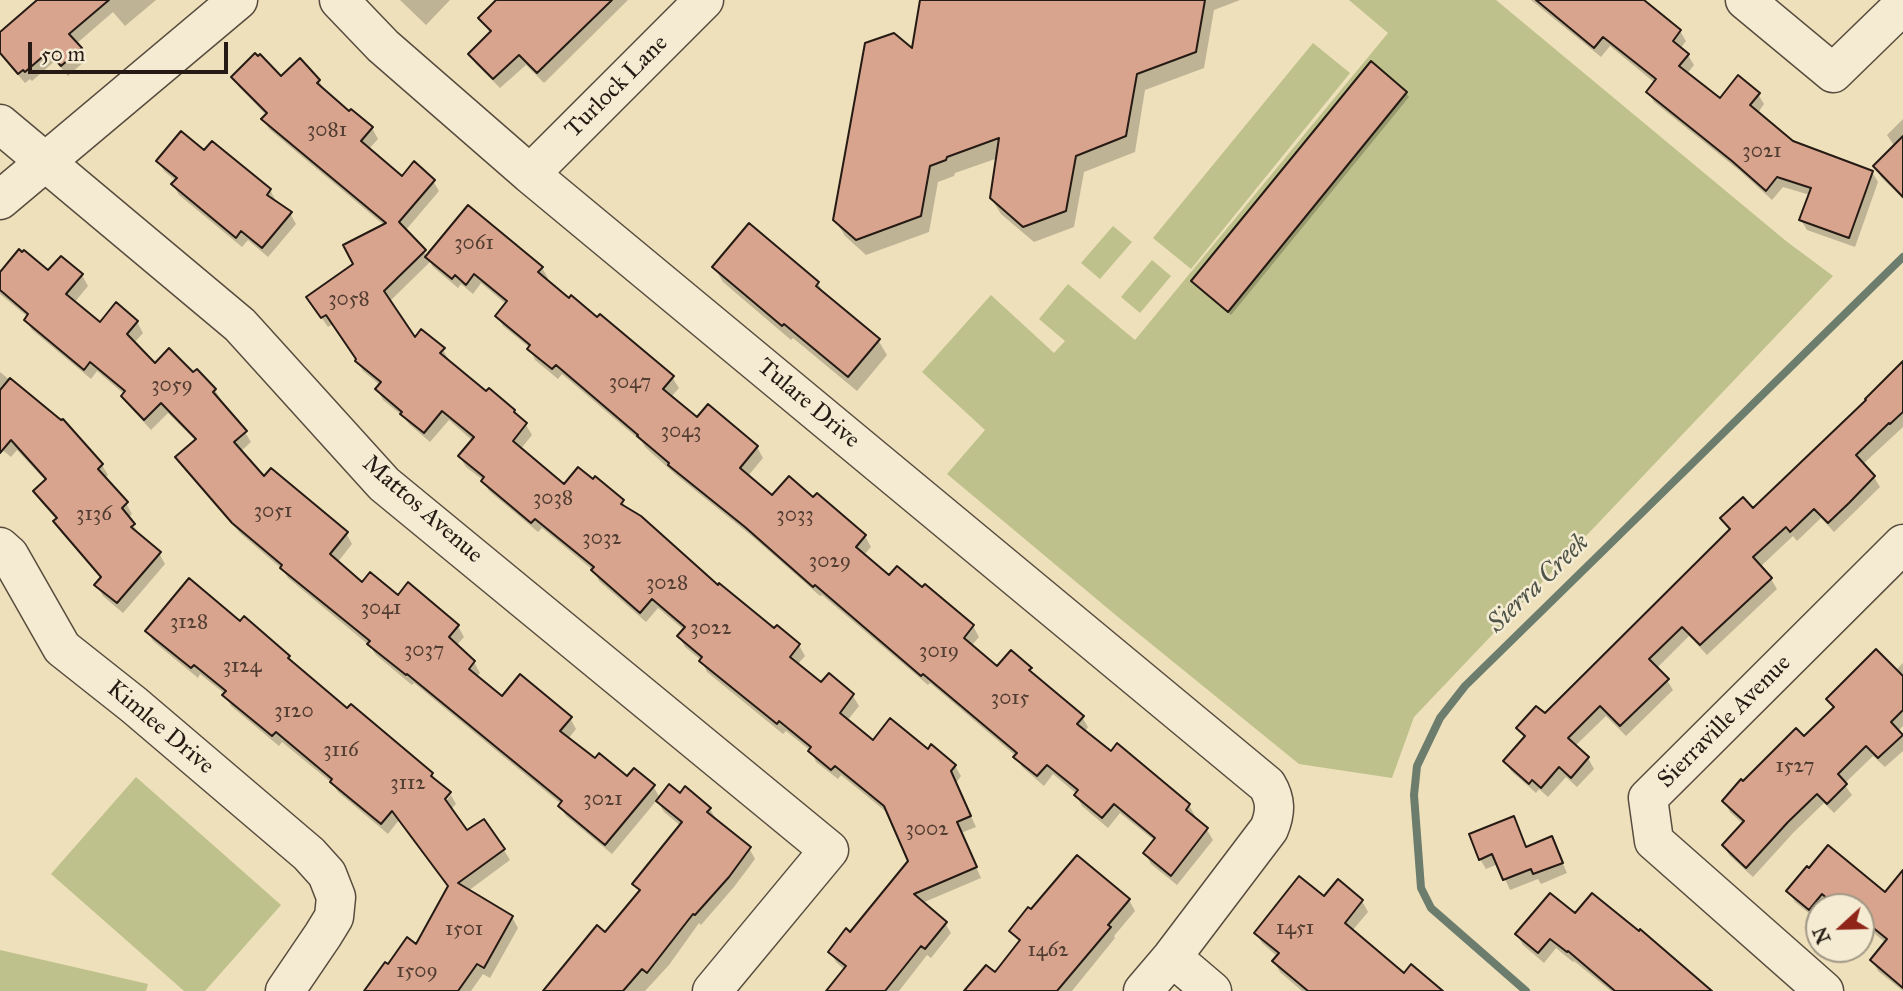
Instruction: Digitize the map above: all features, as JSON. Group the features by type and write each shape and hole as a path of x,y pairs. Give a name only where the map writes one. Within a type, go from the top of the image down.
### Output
{"street":[{"path":"0,200 237,0"},
{"name":"Tulare Drive","path":"339,0 383,46 530,174 1267,785 1275,806 1269,829 1172,957"},
{"name":"Turlock Lane","path":"530,174 704,0"},
{"path":"1745,0 1833,73 1903,5"},
{"name":"Mattos Avenue","path":"0,124 240,325 384,484 830,850 712,991"},
{"name":"Sierraville Avenue","path":"1824,991 1654,841 1648,798 1903,544"},
{"name":"Kimlee Drive","path":"0,547 9,555 62,648 134,705 309,854 327,874 336,897 334,917 285,991"},
{"path":"1143,991 1172,957 1212,991"}],"green space":[{"path":"1349,0 1496,0 1786,241 1833,276 1414,717 1392,778 1299,764 947,474 985,430 922,372 991,295 1054,353 1065,341 1039,319 1068,284 1135,340 1388,33"},
{"path":"1313,43 1350,73 1191,269 1153,238"},
{"path":"1113,226 1132,242 1100,279 1081,263"},
{"path":"1152,260 1171,276 1140,313 1121,297"},
{"path":"136,777 281,905 205,991 184,991 51,874"},
{"path":"0,950 148,984 146,991 0,991"}],"building":[{"path":"37,0 109,0 69,34 82,48 61,66 48,52 25,72 23,70 18,74 0,53 0,32"},
{"path":"496,0 612,0 537,73 519,55 493,79 468,54 491,31 478,18"},
{"path":"920,0 1205,0 1196,52 1137,74 1126,136 1076,156 1066,211 1023,227 990,198 999,138 930,166 921,216 856,240 833,220 865,43 894,33 912,48"},
{"path":"1536,0 1644,0 1681,30 1673,41 1689,54 1679,66 1720,98 1738,75 1760,93 1750,105 1793,141 1873,171 1849,238 1799,220 1811,188 1777,177 1766,191 1646,92 1656,79 1603,37 1594,48"},
{"path":"255,53 258,56 260,54 281,76 300,58 320,80 317,83 349,111 351,109 373,127 361,141 402,176 414,161 435,180 399,222 426,250 384,291 415,337 421,329 445,348 440,353 486,391 489,388 527,423 513,441 564,484 578,467 593,479 595,476 624,500 621,504 641,516 718,585 719,583 774,628 777,625 800,644 790,657 821,682 829,673 854,694 840,713 873,740 890,718 928,749 931,744 956,765 951,771 971,816 957,822 977,867 914,894 947,922 925,949 921,946 885,991 826,991 846,966 828,952 846,928 850,932 908,861 884,806 835,766 831,770 808,751 811,747 779,721 777,724 699,661 702,657 677,636 685,627 652,599 640,613 591,570 594,567 535,519 531,523 481,481 484,477 458,456 474,437 442,411 424,433 375,389 381,382 355,361 326,315 321,318 306,297 353,264 343,245 386,223 261,119 267,113 231,77"},
{"path":"1371,61 1407,92 1228,312 1191,281"},
{"path":"181,131 204,150 212,141 271,189 267,195 292,212 262,248 241,231 236,238 171,184 177,178 156,161"},
{"path":"1903,136 1903,197 1873,166"},
{"path":"468,205 543,267 538,272 569,298 571,295 597,317 600,314 674,376 663,389 697,417 708,404 758,446 740,468 772,495 789,476 813,497 817,493 866,535 856,547 889,575 897,566 922,587 925,584 974,625 964,638 997,666 1011,650 1032,668 1029,670 1084,716 1077,724 1111,751 1117,743 1190,804 1186,810 1208,828 1171,876 1143,853 1155,838 1114,804 1102,818 1074,795 1078,790 1047,765 1037,776 1013,757 1017,753 668,465 669,463 638,435 556,365 552,369 527,349 530,345 495,316 507,301 474,274 466,285 455,275 452,279 425,257"},
{"path":"749,223 819,282 816,286 880,339 848,377 712,267"},
{"path":"19,249 22,252 24,250 48,270 61,256 83,274 66,294 100,322 116,302 138,321 127,334 155,363 169,348 193,372 197,369 216,389 213,392 247,431 234,442 264,476 271,468 348,532 330,554 362,582 370,572 398,595 408,582 459,625 449,637 475,661 469,669 502,696 520,674 572,717 560,731 595,758 599,753 627,776 634,768 655,785 605,845 558,806 562,801 367,644 370,641 280,568 282,565 232,523 175,457 196,439 161,403 144,420 121,396 125,391 90,362 84,370 24,320 28,314 0,290 0,272"},
{"path":"1903,361 1903,412 1856,455 1875,476 1849,503 1828,523 1814,509 1790,532 1786,527 1753,557 1772,578 1700,645 1682,627 1649,659 1669,679 1620,726 1600,706 1568,738 1589,757 1571,778 1559,767 1541,788 1532,780 1529,784 1503,761 1525,736 1516,728 1536,706 1545,713 1730,529 1720,518 1743,497 1753,508"},
{"path":"10,378 63,419 103,464 98,469 128,502 122,508 135,524 131,527 161,552 117,603 94,585 101,577 53,521 57,518 33,491 46,479 11,440 0,453 0,390"},
{"path":"189,578 240,621 244,616 347,708 351,704 433,773 431,776 451,792 445,799 467,830 484,819 505,849 458,883 513,916 484,968 477,964 458,991 364,991 407,937 416,944 448,886 392,811 381,824 276,732 272,736 222,695 226,691 194,665 191,668 145,631"},
{"path":"1876,649 1903,676 1903,710 1891,722 1903,735 1878,758 1866,746 1838,774 1847,784 1827,804 1817,794 1746,868 1722,845 1744,821 1722,801 1741,779 1743,781 1796,728 1804,736 1834,707 1826,699"},
{"path":"669,784 680,793 685,786 711,808 707,812 751,847 729,877 695,915 693,914 647,973 642,969 623,991 543,991 597,925 605,932 640,890 632,884 682,822 656,801"},
{"path":"1514,816 1526,847 1552,836 1563,863 1533,874 1531,869 1503,880 1492,854 1479,860 1469,834"},
{"path":"1828,845 1885,892 1903,870 1903,988 1874,963 1875,954 1887,939 1875,929 1875,893 1805,893 1805,907 1786,891 1807,866 1809,868"},
{"path":"1077,855 1130,899 1108,925 1111,927 1057,991 964,991 986,965 995,972 1020,940 1009,931"},
{"path":"1299,876 1324,896 1338,879 1363,900 1345,923 1404,973 1411,964 1443,991 1308,991 1272,961 1279,953 1254,933"},
{"path":"1550,893 1575,913 1592,893 1639,931 1640,929 1712,991 1615,991 1550,939 1538,953 1515,934"}],"waterway":[{"name":"Sierra Creek","path":"1526,991 1431,908 1421,888 1414,795 1417,766 1440,718 1465,686 1903,257"}]}
